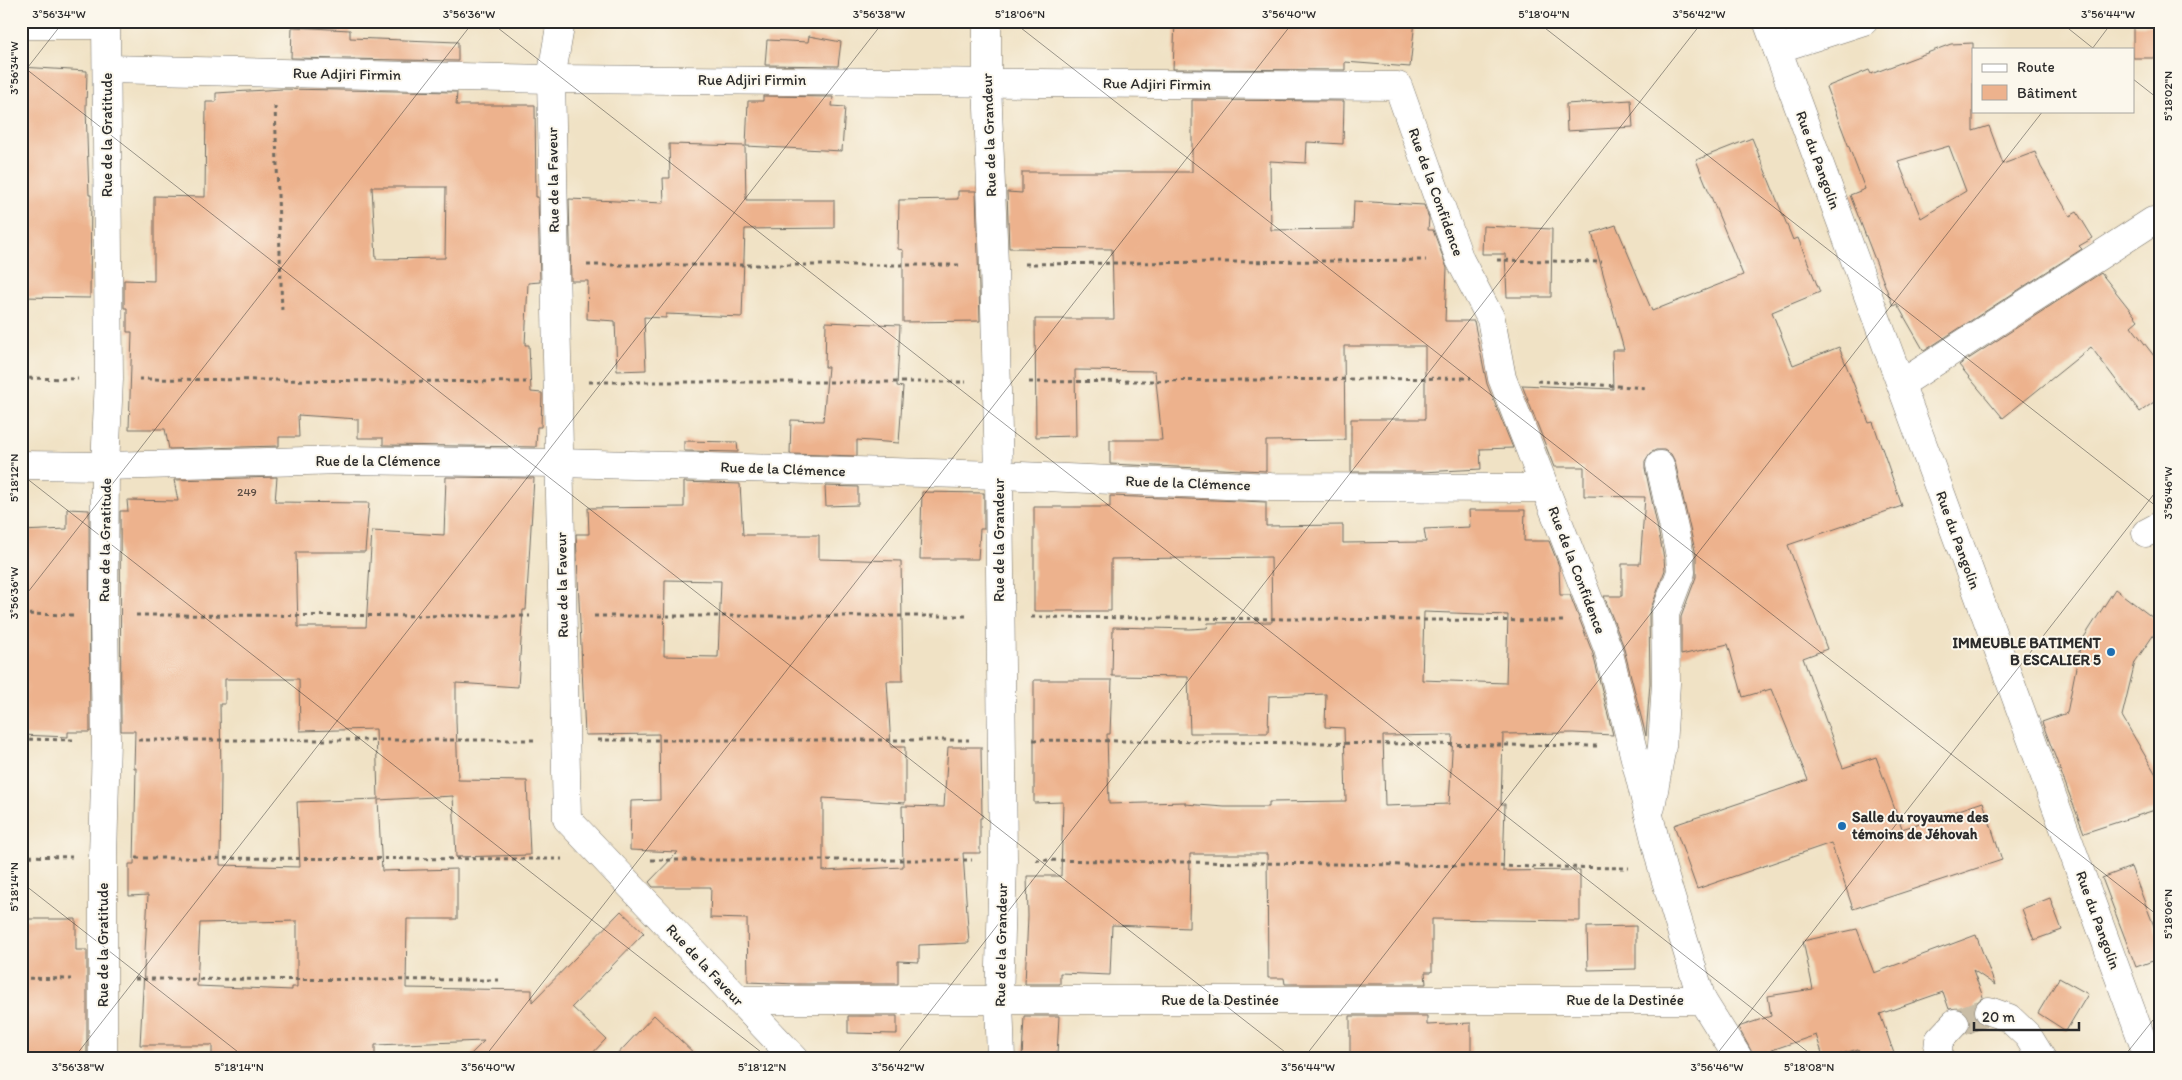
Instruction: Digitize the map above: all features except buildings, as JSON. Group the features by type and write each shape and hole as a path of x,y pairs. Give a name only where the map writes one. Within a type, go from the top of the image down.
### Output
{"street":[{"name":"Rue de la Faveur","path":"560,21 551,79 567,819 795,1059"},
{"name":"Rue de la Grandeur","path":"987,21 987,82 999,475 1003,860 999,1001 1002,1059"},
{"name":"Rue du Pangolin","path":"1767,21 2148,1059"},
{"path":"1777,50 1864,21"},
{"path":"21,25 106,23"},
{"name":"Rue de la Gratitude","path":"103,1059 103,858 106,740 104,615 105,466 109,379 106,23"},
{"name":"Rue Adjiri Firmin","path":"107,69 551,79 1398,86"},
{"name":"Rue de la Confidence","path":"1398,86 1460,260 1490,319 1502,378 1608,649 1662,868 1702,1000 1739,1059"},
{"path":"1901,384 2153,221"},
{"name":"Rue de la Clémence","path":"21,465 105,466 346,460 559,463 999,475 1271,487 1545,488"},
{"path":"1650,816 1662,746 1666,682 1665,614 1681,572 1680,556 1660,465"},
{"name":"Rue de la Destinée","path":"738,1000 1702,1000"},
{"path":"1989,1011 2009,1018 2028,1036 2042,1059"},
{"path":"1937,1059 1939,1040 1955,1024"},
{"path":"2148,1059 2161,1054"}],"path":[{"path":"274,73 282,312"},
{"path":"555,266 994,265 1460,260 1602,262"},
{"path":"21,378 558,382 996,382 1502,378 1648,388"},
{"path":"21,614 1000,616 1596,622"},
{"path":"21,739 1001,740 1632,746"},
{"path":"21,856 103,858 1003,860 1662,868"},
{"path":"21,978 499,980"}],"tunnel":[{"path":"1955,1023 1989,1011"}],"place":[{"name":"IMMEUBLE BATIMENT B ESCALIER 5","path":"2111,652"},
{"name":"Salle du royaume des témoins de Jéhovah","path":"1842,826"}]}
